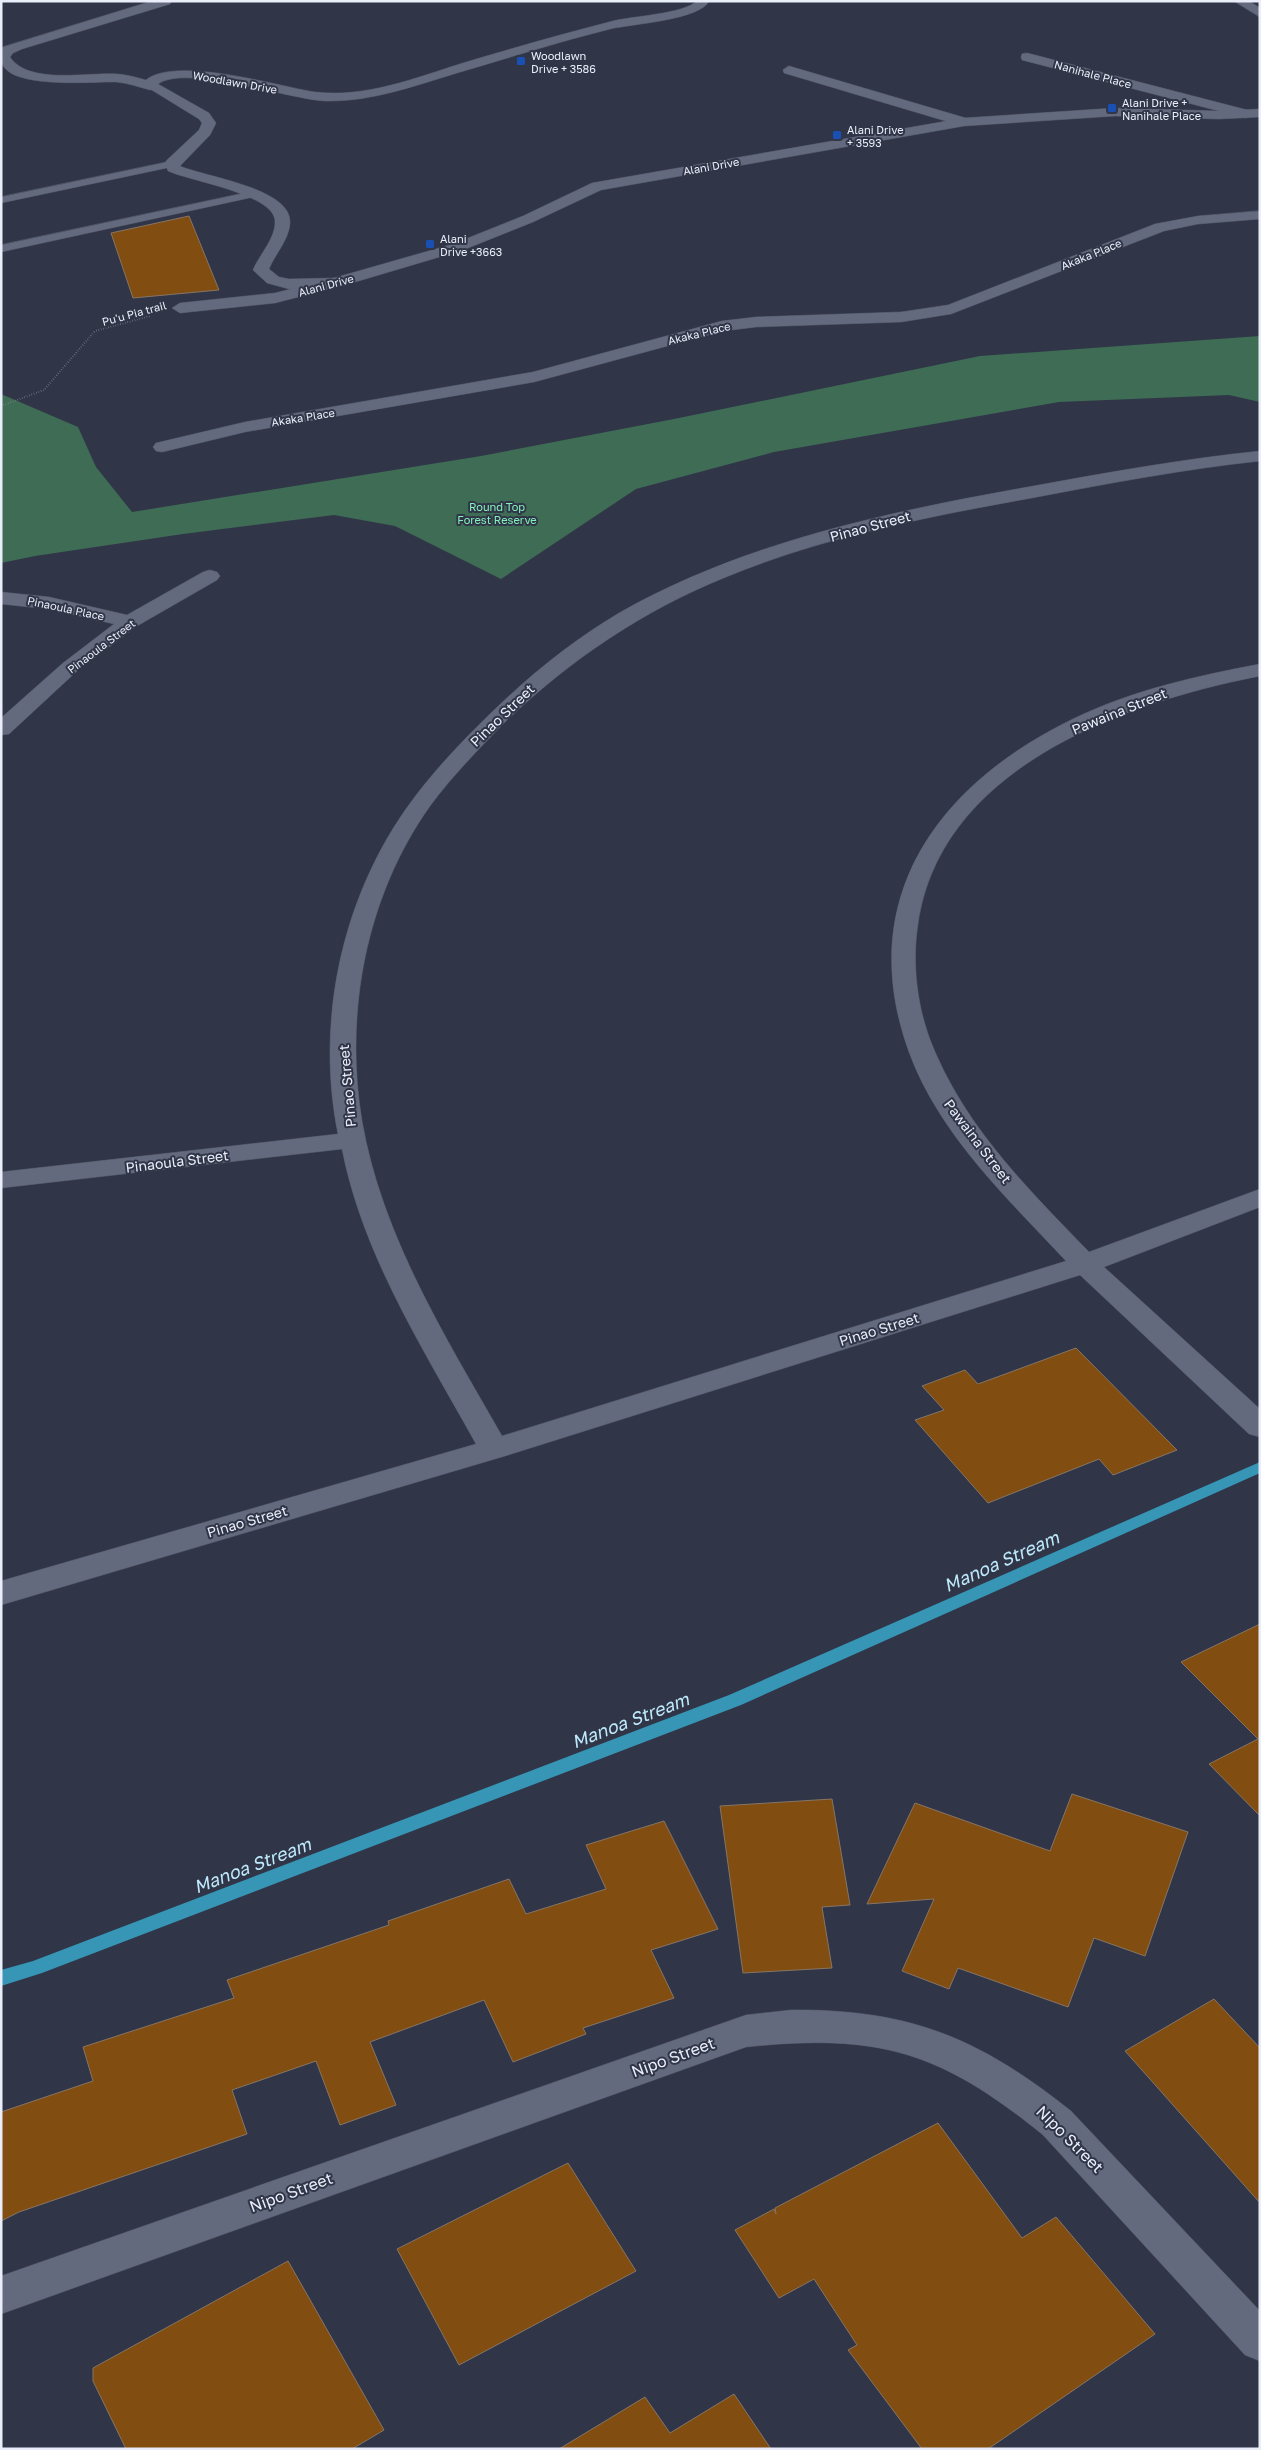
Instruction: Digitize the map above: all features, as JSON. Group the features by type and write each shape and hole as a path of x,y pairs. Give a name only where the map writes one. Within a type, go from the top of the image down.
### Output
{"street":[{"path":"166,1 18,46 8,50 4,57 12,68 37,76 73,80 114,78 150,86 204,116 209,124 205,132 172,164 176,170 254,194 276,205 284,217 278,241 261,268 263,273 273,280 289,284 335,283"},
{"name":"Woodlawn Drive","path":"150,86 151,81 159,77 192,74 314,96 343,97 372,94 561,38 620,23 688,10 701,5 703,1"},
{"path":"1240,1 1260,13"},
{"name":"Nanihale Place","path":"1027,57 1253,113"},
{"path":"789,70 964,122"},
{"name":"Alani Drive","path":"180,308 275,298 335,283 458,247 528,220 597,186 964,122 1115,112 1253,113"},
{"name":"Akaka Place","path":"162,447 246,426 534,377 722,326 756,322 901,317 950,309 1160,227 1198,220 1260,215"},
{"name":"Pinao Street","path":"494,1450 403,1286 378,1229 360,1174 343,1070 343,1022 349,975 359,930 374,888 393,848 416,810 443,775 506,709 565,658 598,634 672,593 744,563 822,538 941,508 1260,456"},
{"name":"Pinaoula Street","path":"1,729 70,668 130,622 210,576"},
{"name":"Pinaoula Place","path":"1,598 49,603 130,622"},
{"name":"Pawaina Street","path":"1255,1422 1085,1264 996,1168 948,1105 917,1042 902,983 902,927 917,876 944,828 982,787 1031,751 1088,720 1153,695 1224,676 1260,670"},
{"name":"Pinaoula Street","path":"1,1180 353,1140"},
{"name":"Pinao Street","path":"1,1593 494,1450 1085,1264 1260,1197"},
{"name":"Nipo Street","path":"1,2295 746,2031 787,2025 828,2024 869,2028 911,2038 951,2052 989,2071 1025,2094 1057,2122 1260,2341"}],"lane":[{"path":"1,200 172,164"},
{"path":"1,250 254,194"}],"path":[{"name":"Pu'u Pia trail","path":"1,406 44,390 95,331 180,308"}],"green space":[{"name":"Round Top Forest Reserve","path":"1260,336 1260,402 1229,395 1059,402 774,452 636,489 501,579 395,526 334,515 183,534 35,556 1,563 1,394 78,427 96,467 132,512 481,456 674,419 980,356"}],"building":[{"path":"189,216 219,290 133,298 111,233"},
{"path":"1076,1348 1177,1450 1113,1475 1099,1459 988,1503 915,1420 944,1410 922,1386 965,1370 978,1384"},
{"path":"1260,1624 1260,1816 1209,1764 1258,1739 1181,1662"},
{"path":"1072,1794 1188,1832 1145,1956 1094,1938 1068,2007 958,1968 949,1989 902,1971 934,1899 867,1904 915,1803 1050,1851"},
{"path":"832,1799 850,1905 822,1907 832,1968 743,1973 720,1806"},
{"path":"664,1821 718,1929 651,1950 674,1998 583,2028 586,2034 513,2062 484,2000 370,2042 396,2105 340,2125 316,2061 232,2090 247,2134 19,2212 1,2221 1,2112 93,2081 83,2047 234,1998 227,1980 389,1925 388,1921 509,1879 526,1914 606,1889 586,1845"},
{"path":"1214,1999 1260,2048 1260,2203 1125,2051"},
{"path":"938,2123 1022,2238 1056,2217 1155,2334 988,2449 922,2449 848,2350 857,2345 814,2279 779,2298 735,2230 774,2209 776,2214 775,2208"},
{"path":"568,2163 636,2271 459,2365 397,2249"},
{"path":"288,2261 384,2430 352,2449 126,2449 93,2381 93,2368"},
{"path":"734,2394 771,2449 559,2449 645,2397 670,2433"}],"waterway":[{"name":"Manoa Stream","path":"1,1978 35,1968 735,1700 1260,1467"}],"place":[{"name":"Woodlawn Drive + 3586","path":"521,61"},
{"name":"Alani Drive + Nanihale Place","path":"1112,108"},
{"name":"Alani Drive + 3593","path":"837,135"},
{"name":"Alani Drive +3663","path":"430,244"}]}
